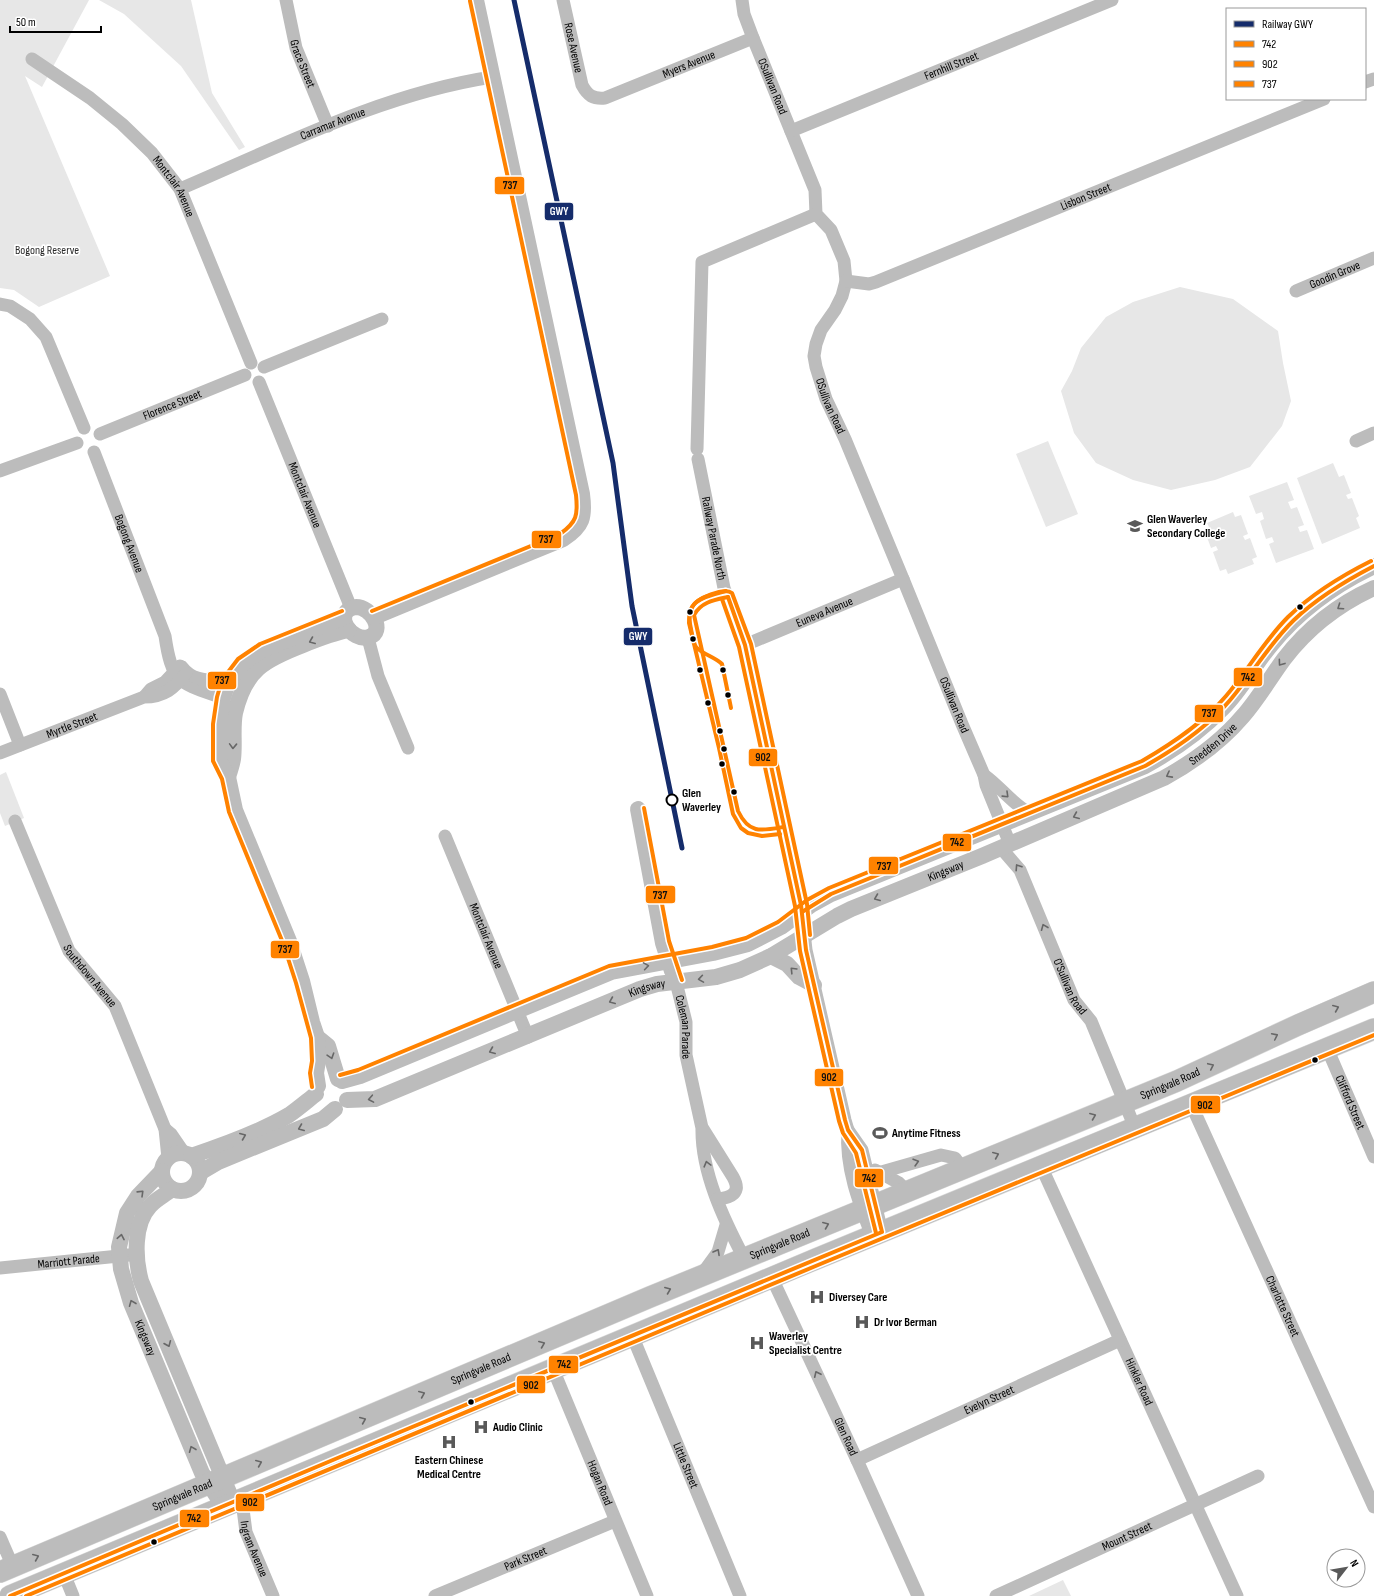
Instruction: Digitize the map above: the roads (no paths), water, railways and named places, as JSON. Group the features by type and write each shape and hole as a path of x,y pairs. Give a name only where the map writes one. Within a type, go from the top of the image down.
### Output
{"highway":[{"name":"Springvale Road","path":"6,1570 744,1258 1177,1081 1298,1024 1374,992"},
{"path":"10,1596 711,1302 1374,1029"},
{"path":"772,1278 770,1262 776,1245"},
{"path":"744,1258 772,1278"},
{"path":"700,1277 711,1302"}],"street":[{"name":"Grace Street","path":"286,0 296,48 328,126"},
{"path":"374,617 563,539 573,533 583,517 584,507 582,494 476,0"},
{"name":"Rose Avenue","path":"563,0 582,86 587,94"},
{"path":"742,0 744,14 753,38"},
{"name":"Fernhill Street","path":"791,131 1112,0"},
{"name":"Myers Avenue","path":"587,94 595,99 605,98 753,38"},
{"name":"OSullivan Road","path":"753,38 815,190 816,214 831,230 844,261 846,281 840,301 821,330 814,356 826,399 845,439 904,579 984,775 986,785 1002,824"},
{"name":"Montclair Avenue","path":"32,59 90,98 122,124 152,153 180,189 248,369"},
{"name":"Carramar Avenue","path":"180,189 328,126 401,98 492,77"},
{"name":"Lisbon Street","path":"846,281 869,284 876,282 1322,100"},
{"name":"Railway Parade North","path":"816,214 702,262 697,454 724,588 745,645 802,912 804,936 814,985 848,1130 848,1150 855,1187 869,1208 877,1234"},
{"name":"Goodin Grove","path":"1296,291 1374,258"},
{"path":"0,304 10,306 30,319 46,337 84,428"},
{"path":"264,367 382,319"},
{"path":"258,362 264,367 266,374 259,382 252,382 248,380 248,369 258,362"},
{"name":"Florence Street","path":"100,434 248,369"},
{"name":"Montclair Avenue","path":"259,382 348,618"},
{"path":"84,428 94,429 100,434 100,447 94,452 85,452 81,450 77,443 77,435 84,428"},
{"path":"1356,441 1374,433"},
{"path":"0,471 77,443"},
{"name":"Bogong Avenue","path":"94,452 165,636 174,648 181,673"},
{"name":"Snedden Drive","path":"1002,824 1145,766 1183,744 1224,708 1271,645 1305,609 1341,583 1374,566"},
{"name":"Euneva Avenue","path":"745,645 904,579"},
{"name":"Snedden Drive","path":"1006,846 1164,778 1190,763 1238,722 1284,659 1307,634 1342,606 1374,588"},
{"path":"228,777 233,760 235,715 244,685 265,662 328,635 348,618 356,607 370,612 374,617 376,625 375,632 368,638 357,636 348,618"},
{"path":"341,1105 324,1108 320,1104 316,1073 318,1063 317,1037 298,969 235,810 228,777 219,760 219,724 223,698 228,682 242,664 262,650 348,618"},
{"path":"368,638 378,676 408,748"},
{"path":"181,673 199,680 228,682"},
{"path":"181,673 189,686 223,698"},
{"name":"Myrtle Street","path":"0,753 144,697 152,689 181,673"},
{"path":"0,694 20,744"},
{"name":"OSullivan Road","path":"984,775 1013,802 1029,812"},
{"name":"Coleman Parade","path":"638,809 663,943 676,982 685,1017 686,1055 702,1128 703,1148 726,1225 744,1258"},
{"name":"Southdown Avenue","path":"15,821 69,951 115,1006 165,1129 165,1165"},
{"name":"O'Sullivan Road","path":"1002,824 1006,846 1020,870 1074,1000 1090,1021 1135,1128"},
{"name":"Kingsway","path":"340,1080 360,1076 611,972 669,962 748,944 775,931 831,894 1002,824"},
{"name":"Montclair Avenue","path":"445,836 528,1037"},
{"name":"Kingsway","path":"341,1105 375,1099 657,984 726,975 740,970 771,956 837,916 857,906 1006,846"},
{"path":"771,956 787,964 799,977 814,985"},
{"path":"623,970 632,993"},
{"path":"201,1172 218,1162 323,1119 341,1105 348,1093 346,1087 340,1080 328,1046 317,1037"},
{"name":"Clifford Street","path":"1327,1048 1374,1157"},
{"path":"187,1155 207,1151 276,1122 295,1111 317,1090 325,1080 329,1078 340,1080"},
{"name":"Charlotte Street","path":"1191,1104 1374,1507"},
{"name":"Coleman Parade","path":"702,1128 737,1185 735,1192 730,1196 717,1199"},
{"name":"Southdown Avenue","path":"165,1129 171,1134 187,1155"},
{"name":"Railway Parade North","path":"848,1130 862,1150 873,1171 869,1208"},
{"path":"178,1153 187,1155 196,1160 200,1166 200,1178 193,1188 183,1192 172,1189 165,1182 165,1165 178,1153"},
{"path":"873,1171 941,1155 954,1158 963,1169"},
{"name":"Kingsway","path":"165,1165 138,1196 130,1208 121,1233 119,1255 121,1269 126,1290 202,1473 216,1481"},
{"name":"Hinkler Road","path":"1042,1166 1237,1596"},
{"path":"873,1171 899,1184 908,1192"},
{"name":"Kingsway","path":"172,1189 153,1203 148,1209 139,1232 136,1255 138,1269 141,1281 216,1481 232,1503"},
{"path":"700,1277 718,1252 726,1225"},
{"name":"Marriott Parade","path":"0,1268 119,1255 136,1255"},
{"name":"Glen Road","path":"772,1278 857,1460 918,1596"},
{"name":"Little Street","path":"632,1335 740,1596"},
{"name":"Evelyn Street","path":"857,1460 1120,1340"},
{"name":"Hogan Road","path":"553,1368 647,1596"},
{"name":"Mount Street","path":"996,1596 1258,1476"},
{"name":"Ingram Avenue","path":"232,1503 243,1509 246,1532 273,1596"},
{"name":"Park Street","path":"435,1596 615,1520"},
{"path":"0,1537 6,1570"},
{"path":"64,1574 73,1596"}],"rail line":[{"name":"GWY","path":"514,0 613,463 632,606 682,848"}],"place":[{"name":"Glen Waverley Secondary College","path":"1135,526"},
{"name":"Glen Waverley","path":"672,800"},
{"name":"Anytime Fitness","path":"880,1133"},
{"name":"Diversey Care","path":"817,1297"},
{"name":"Dr Ivor Berman","path":"862,1322"},
{"name":"Waverley Specialist Centre","path":"757,1343"},
{"name":"Audio Clinic","path":"481,1427"},
{"name":"Eastern Chinese Medical Centre","path":"449,1442"}],"park label":[{"name":"Bogong Reserve","path":"47,250"}]}
